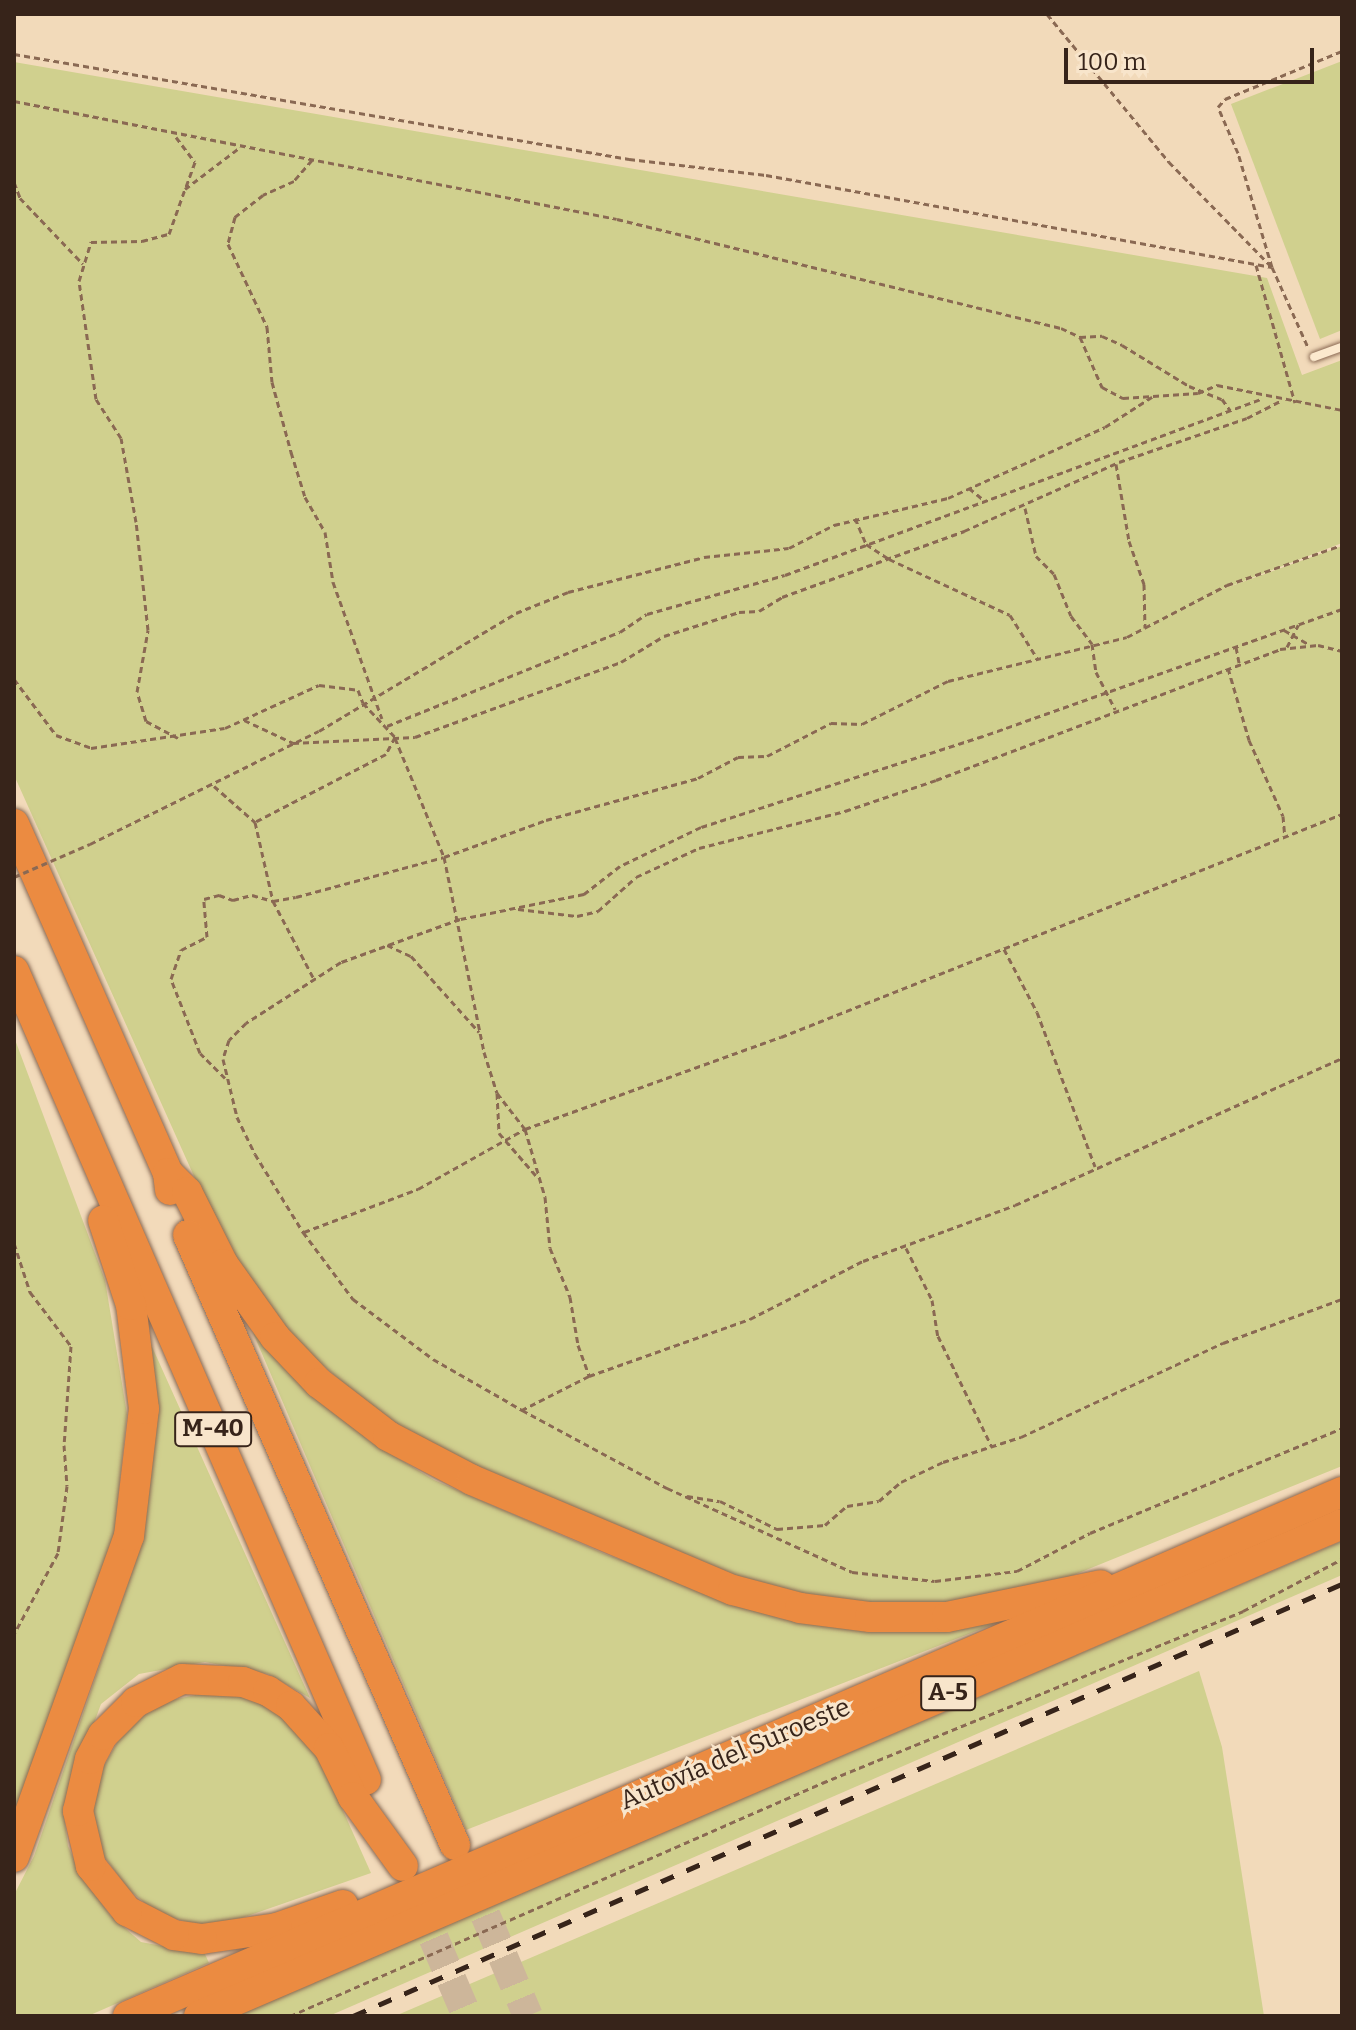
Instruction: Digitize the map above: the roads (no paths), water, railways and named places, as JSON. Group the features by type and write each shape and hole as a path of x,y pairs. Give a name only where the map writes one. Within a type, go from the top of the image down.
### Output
{"highway":[{"name":"M-40","path":"14,824 168,1173 171,1198 455,1845"},
{"name":"M-40","path":"18,982 403,1866 353,1797 329,1748 291,1706 243,1682 182,1679 136,1702 103,1735 81,1784 83,1836 91,1866 107,1890 127,1911 174,1935 202,1939 277,1928 371,1895 710,1753 731,1754"},
{"path":"14,1857 129,1536 144,1409 131,1305 106,1227 44,1079 18,982"},
{"path":"168,1173 187,1192 223,1264 275,1337 319,1383 388,1436 472,1480 733,1590 800,1608 870,1617 947,1617 1131,1580"},
{"name":"Autovía del Suroeste","path":"128,2016 1131,1580 1342,1492"},
{"name":"Autovía del Suroeste","path":"199,2016 1342,1524"}],"lane":[{"path":"1314,357 1342,347"}],"tunnel":[{"path":"468,1874 528,2016"},
{"path":"416,1897 467,2016"}],"railway":[{"path":"353,2016 1342,1584"}]}
